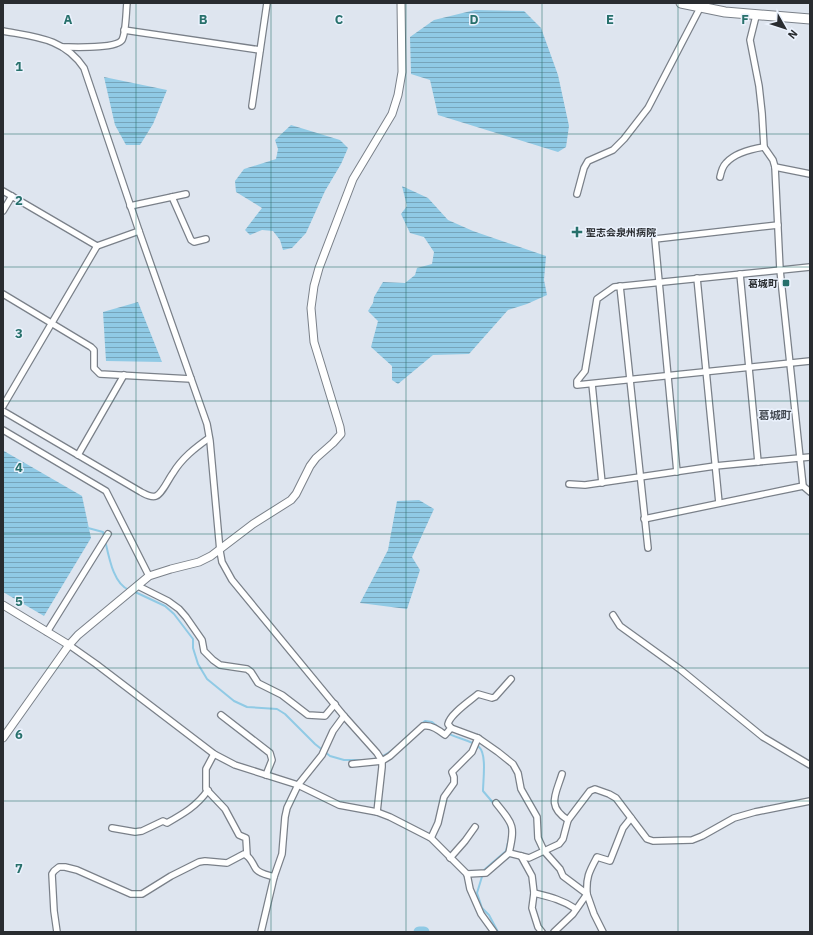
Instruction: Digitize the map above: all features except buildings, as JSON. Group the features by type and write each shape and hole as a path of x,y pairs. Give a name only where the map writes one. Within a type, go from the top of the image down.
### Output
{"main road":[{"path":"682,3 700,8 756,16 810,19"}],"street":[{"path":"62,47 93,48 118,44 121,41 124,30 127,3"},
{"path":"252,106 267,3"},
{"path":"3,738 78,635 149,576 200,562 220,551 253,524 291,500 296,494 310,466 316,458 341,434 314,342 311,308 314,286 322,260 353,179 363,160 392,114 398,95 402,72 401,3"},
{"path":"578,194 584,168 588,161 613,150 624,139 648,108 700,8"},
{"path":"756,16 750,40 759,86 764,147 773,160 774,167 780,270 803,486 810,492"},
{"path":"124,30 260,50"},
{"path":"3,31 40,38 62,47 77,58 84,68 130,206 207,424 222,562 232,580 344,716 377,753 382,761 382,777 377,812"},
{"path":"720,177 725,163 730,158 748,150 764,147"},
{"path":"774,167 810,174"},
{"path":"3,191 96,246"},
{"path":"130,206 186,194"},
{"path":"3,211 12,196"},
{"path":"172,197 191,240 194,242 206,239"},
{"path":"677,472 655,239 778,225"},
{"path":"3,406 96,246 139,231"},
{"path":"810,267 614,286 597,299 585,371 577,385 810,361"},
{"path":"740,274 758,462"},
{"path":"697,278 719,503"},
{"path":"620,286 648,548"},
{"path":"3,294 91,347 94,350 94,368 100,374 191,379"},
{"path":"78,455 124,375"},
{"path":"592,384 602,484"},
{"path":"3,411 141,492 153,496 159,494 185,457 209,438"},
{"path":"3,430 106,491 149,576"},
{"path":"569,484 602,484 715,466 810,457"},
{"path":"644,519 803,486"},
{"path":"47,632 108,534"},
{"path":"138,586 178,609 186,617 202,640 204,651 207,655 220,665 247,669 251,672 258,683 282,695 308,715 325,716 335,704"},
{"path":"3,605 96,664 214,754 235,765 298,785 339,805 377,812 390,817 431,838 467,874 470,889 481,914 494,932"},
{"path":"613,616 620,626 681,670 763,737 810,765"},
{"path":"511,679 495,698 478,694 449,720 448,724 451,728 478,738 513,764 520,779 521,789 537,818 538,838 544,851 560,869 563,876 587,894"},
{"path":"221,715 270,753 272,760 266,775"},
{"path":"261,932 274,877 282,854 287,808 298,785 322,755 333,731 344,716"},
{"path":"352,764 382,761 390,756 423,726 431,726 445,735 451,728"},
{"path":"431,838 438,823 444,797 454,783 452,772 472,752 478,738"},
{"path":"214,754 206,769 206,789 225,809 239,835 246,838 247,855 256,869 274,877"},
{"path":"562,774 553,801 557,811 568,820"},
{"path":"509,854 529,858 559,844 563,839 568,820 590,791 595,789 616,798 647,839 653,841 692,840 734,818 755,812 810,801"},
{"path":"112,828 135,832 142,831 163,821 167,823 182,815 194,806 202,799 208,790"},
{"path":"467,874 486,873 509,854 513,835 513,826 510,819 496,803"},
{"path":"603,932 594,914 587,894 589,871 596,857 610,861 623,828 631,818"},
{"path":"450,858 475,827"},
{"path":"57,932 52,874 59,867 77,870 131,894 137,895 142,894 171,876 199,862 205,861 227,864 244,854 247,855"},
{"path":"520,856 532,876 534,893 532,908 538,927 542,932"},
{"path":"534,893 566,902 576,909"},
{"path":"554,932 576,909 587,894"}],"water":[{"path":"475,10 524,11 541,28 558,75 569,126 566,147 558,152 438,115 430,80 411,74 410,37 434,20"},
{"path":"104,77 167,90 153,124 140,145 126,145 115,125"},
{"path":"291,125 340,140 348,148 341,164 325,191 306,233 292,248 283,250 280,240 273,231 262,230 250,235 245,230 262,208 236,192 235,181 244,169 276,159 278,149 275,140"},
{"path":"402,186 428,198 448,220 473,231 546,256 544,280 547,295 527,304 508,310 469,354 433,355 398,384 392,380 392,366 371,347 378,321 368,311 383,282 405,283 415,275 417,268 432,264 434,252 424,237 410,233 401,214 407,206"},
{"path":"138,302 162,362 106,361 103,312"},
{"path":"4,451 82,496 91,538 44,616 3,592"},
{"path":"419,500 434,509 412,557 420,570 407,609 360,603 388,550 397,501"}],"waterway":[{"path":"88,528 103,532 114,573 123,586 129,590"},
{"path":"133,591 165,606 174,614 193,639 193,648 198,664 207,679 234,701 247,707 277,709 285,714 315,744 330,756 344,760 369,760"},
{"path":"421,724 425,721 432,722 438,727"},
{"path":"374,759 391,751 415,730"},
{"path":"447,733 473,743 479,747 484,761 483,791 495,805"},
{"path":"498,932 489,915 482,908 477,893 484,870 506,851 510,834 508,824"},
{"path":"419,932 424,932"}],"place":[{"name":"聖志会泉州病院","path":"577,232"},
{"name":"葛城町","path":"786,283"}],"district":[{"name":"葛城町","path":"775,415"}]}
